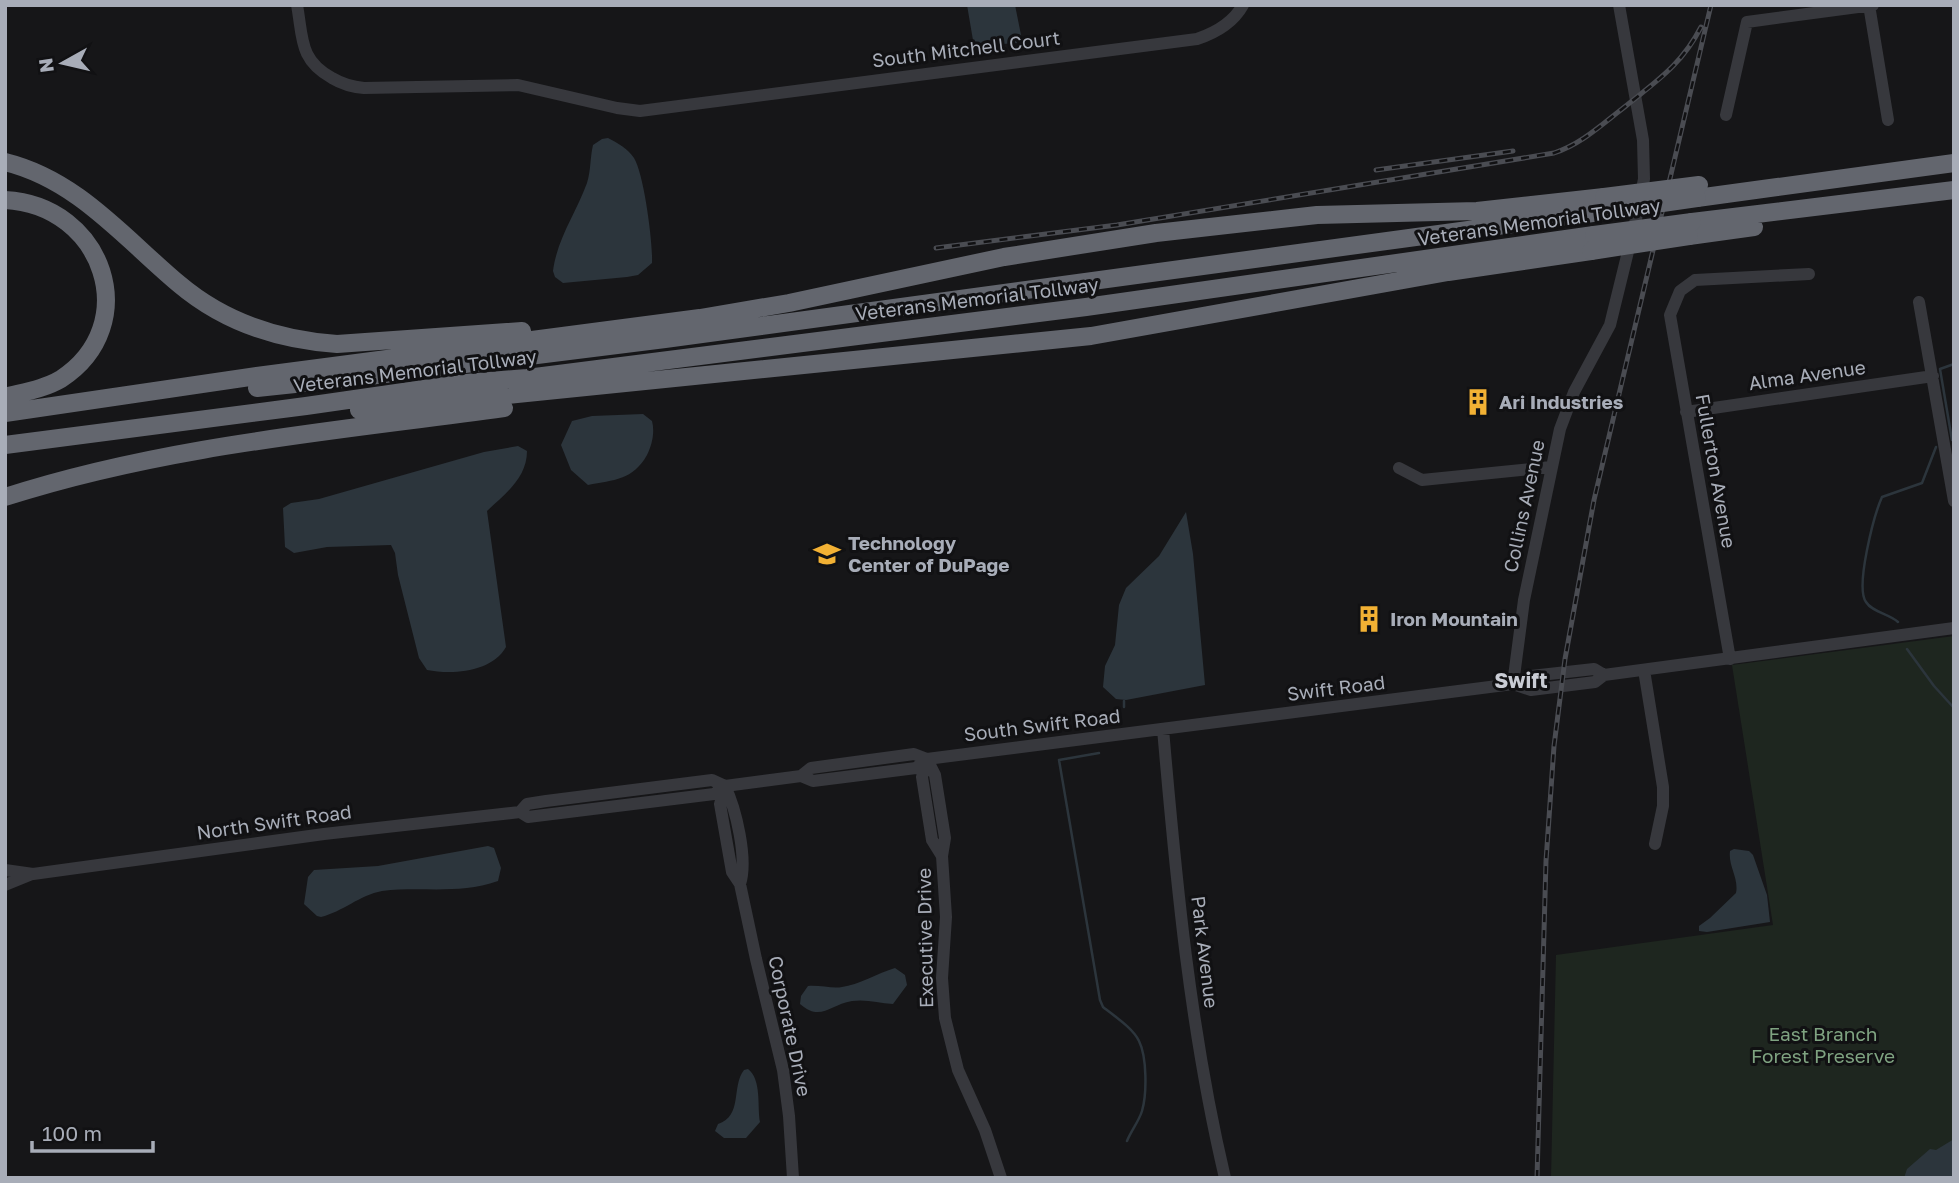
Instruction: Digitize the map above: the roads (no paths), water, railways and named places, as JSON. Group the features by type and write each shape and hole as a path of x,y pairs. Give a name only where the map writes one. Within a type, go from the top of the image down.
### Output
{"highway":[{"path":"5,162 43,176 82,198 179,284 222,314 248,326 292,339 337,344 378,343 700,318"},
{"name":"Veterans Memorial Tollway","path":"5,413 361,377 568,352 1070,286 1698,191 1820,180 1954,163"},
{"name":"Veterans Memorial Tollway","path":"5,444 466,383 1593,243 1954,190"},
{"path":"5,200 45,208 74,227 95,254 105,295 98,333 88,352 75,367 60,380 5,397"},
{"path":"5,413 257,376 700,318 789,303 1004,257 1156,233 1317,215 1602,205"},
{"path":"171,424 427,405 1091,336 1448,272 1593,243"},
{"path":"5,497 137,464 219,448 527,405 672,380"}],"street":[{"name":"South Mitchell Court","path":"297,5 308,59 322,72 348,86 518,85 628,110 1197,39 1222,27 1239,13 1243,5"},
{"name":"Collins Avenue","path":"1513,684 1524,600 1551,467 1567,407 1610,325 1644,179 1643,140 1619,5"},
{"path":"1726,115 1747,22 1870,5 1888,120"},
{"name":"Fullerton Avenue","path":"1730,659 1671,322 1672,305 1680,292 1695,280 1809,274"},
{"path":"1919,302 1954,501"},
{"name":"Alma Avenue","path":"1686,412 1933,376"},
{"path":"1399,468 1422,480 1551,467"},
{"name":"Swift Road","path":"1163,729 1513,684 1531,690 1595,682 1604,675 1954,628"},
{"path":"1644,670 1663,787 1663,806 1655,845"},
{"name":"South Swift Road","path":"725,786 801,776 813,781 916,768 927,759 1163,729"},
{"name":"Park Avenue","path":"1163,729 1184,950 1199,1055 1225,1178"},
{"name":"Executive Drive","path":"927,759 934,775 945,838 942,856 946,893 942,978 945,1018 958,1070 985,1130 1001,1178"},
{"name":"North Swift Road","path":"5,885 33,874 324,834 520,812 527,804 712,780 725,786"},
{"name":"Corporate Drive","path":"725,786 720,804 732,872 740,884 755,960 783,1070 793,1178"},
{"name":"North Swift Road","path":"5,870 33,874"}],"waterway":[{"path":"1952,440 1940,369 1954,364"},
{"path":"1898,622 1866,602 1863,582 1867,551 1882,497 1922,483 1936,447"},
{"path":"1907,649 1954,708"},
{"path":"1124,701 1124,707"},
{"path":"1099,753 1059,760 1100,1000 1103,1007 1136,1036 1144,1056 1144,1104 1127,1141"}],"railway":[{"path":"1537,1178 1546,861 1554,746 1565,659 1594,500 1711,5"},
{"path":"936,248 1117,225 1554,153 1590,134 1656,81 1676,63 1701,27"},
{"path":"1376,170 1513,151"}],"place":[{"name":"Ari Industries","path":"1478,402"},
{"name":"Technology Center of DuPage","path":"827,554"},
{"name":"Iron Mountain","path":"1369,619"}],"district":[{"name":"Swift","path":"1521,681"}],"park label":[{"name":"East Branch Forest Preserve","path":"1823,1045"}]}
